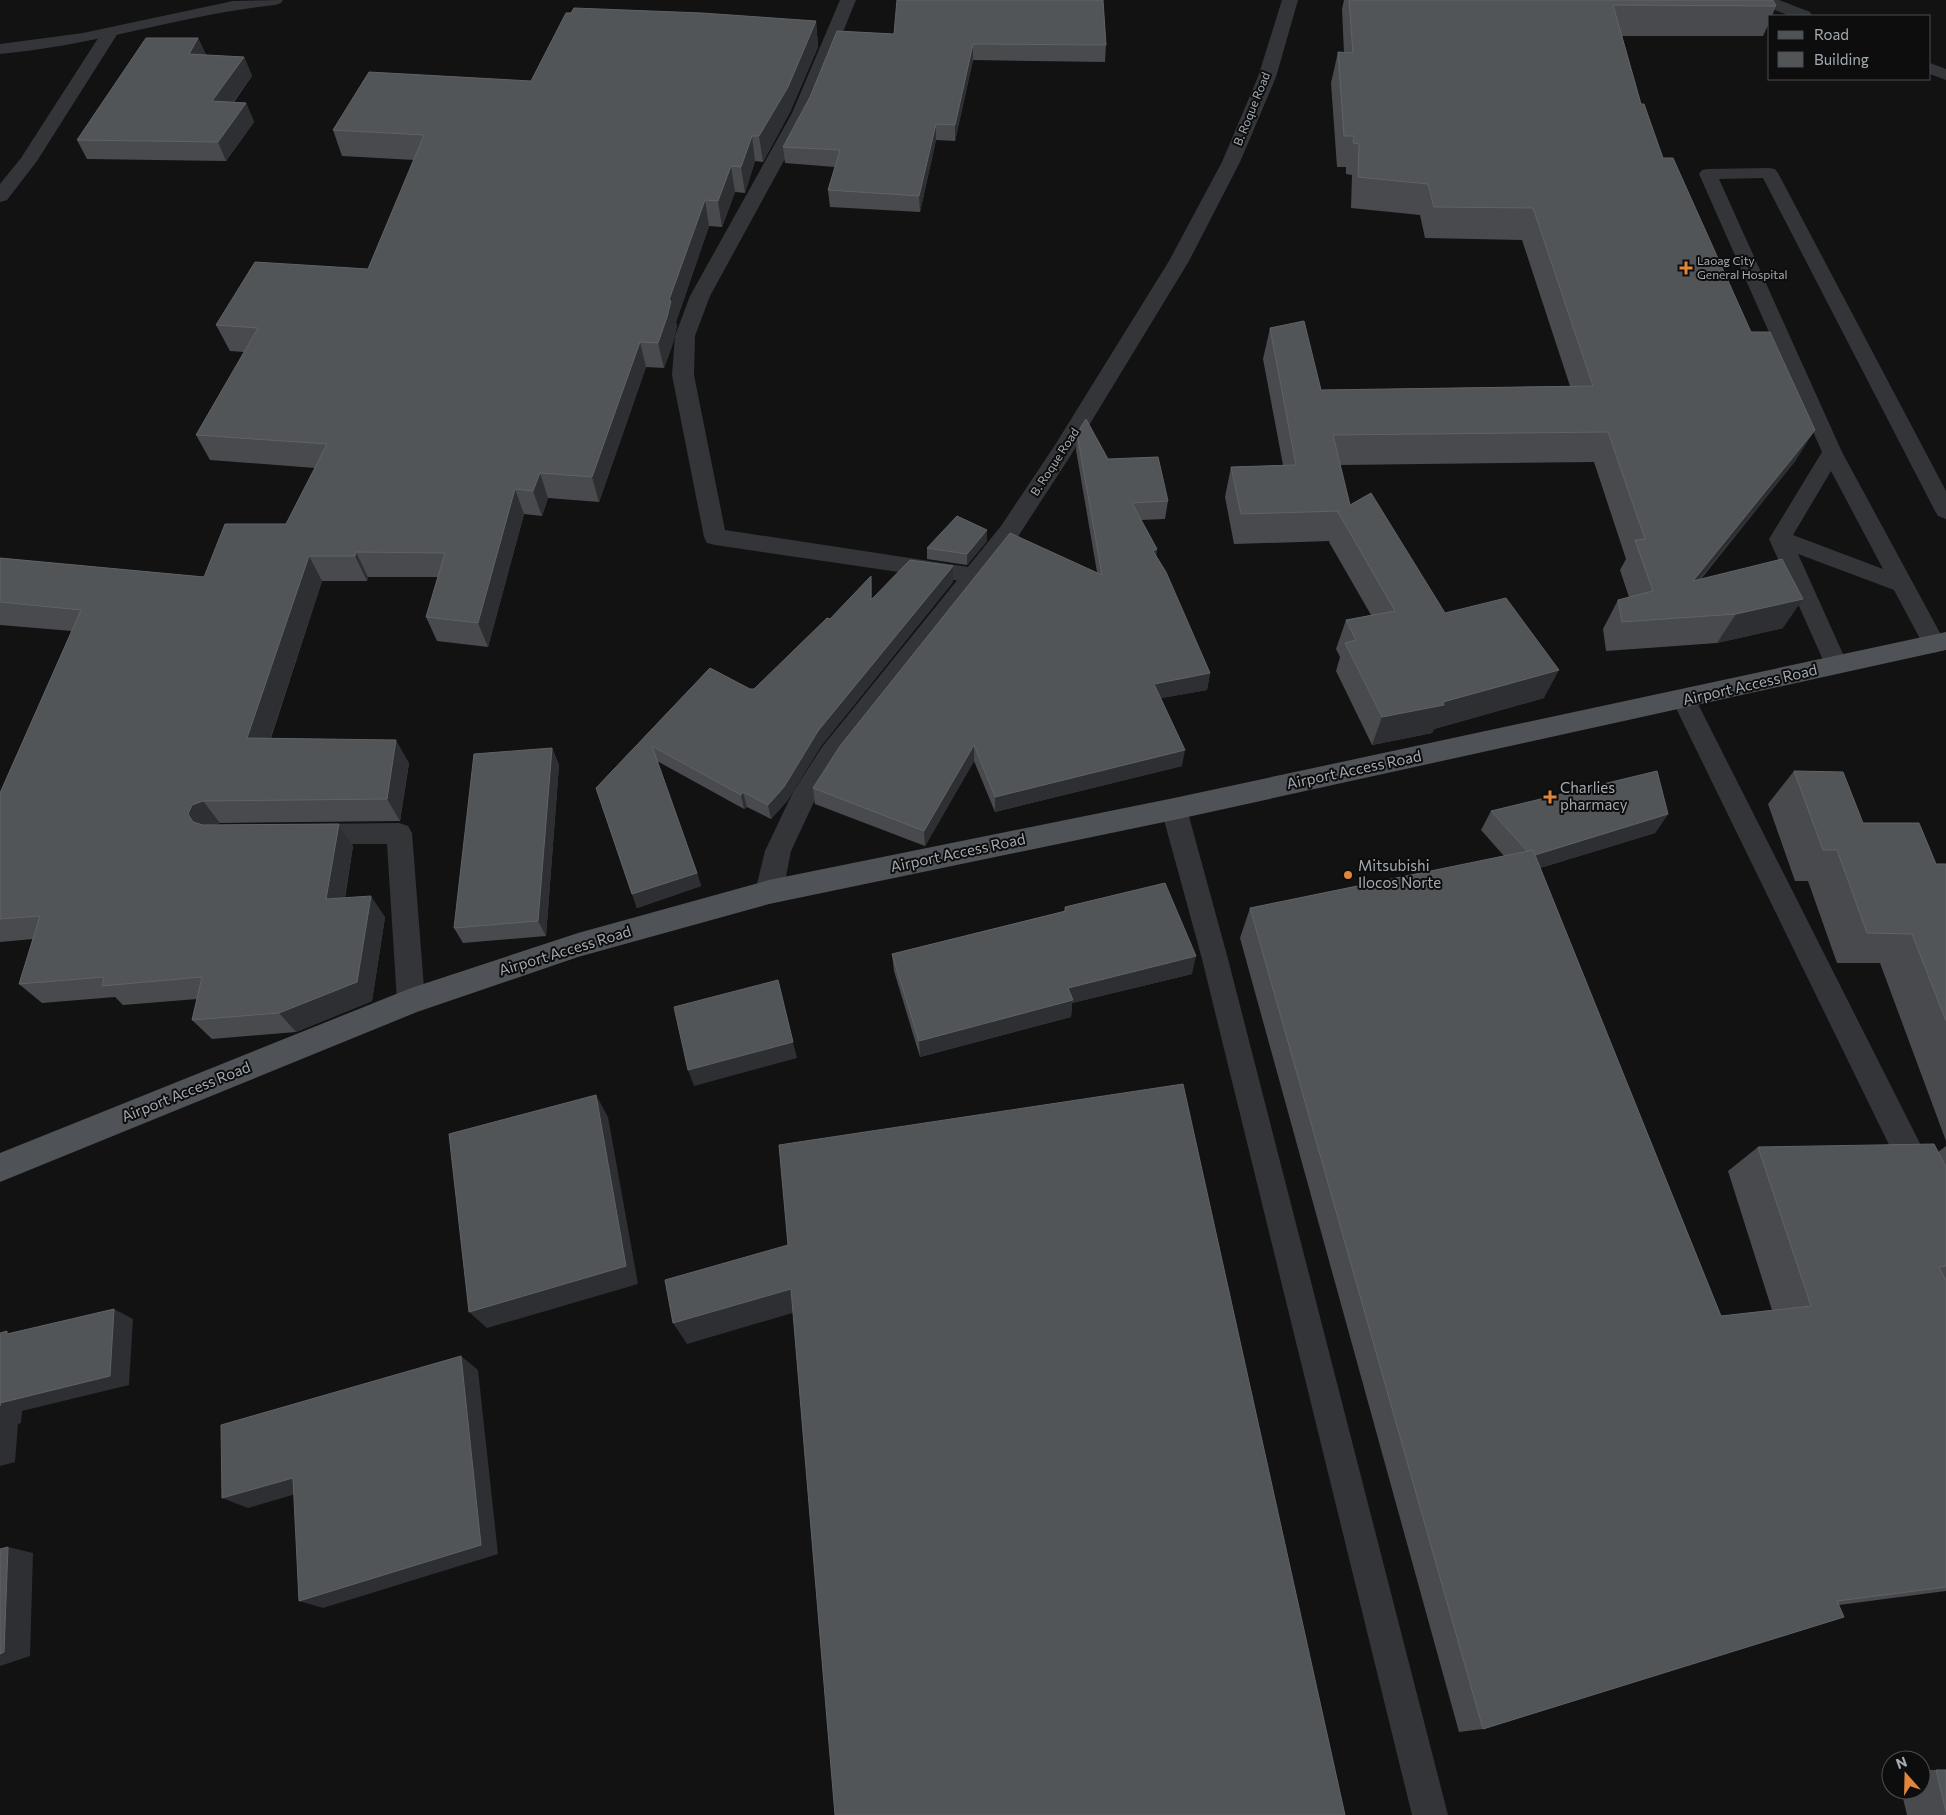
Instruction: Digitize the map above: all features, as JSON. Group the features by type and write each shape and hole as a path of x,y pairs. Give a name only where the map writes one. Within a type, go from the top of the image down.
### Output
{"main road":[{"name":"Airport Access Road","path":"0,1168 411,1001 578,945 769,892 1174,809 1940,643"}],"street":[{"path":"0,49 54,44 110,33 201,11 276,0"},
{"path":"848,0 801,113 700,296 685,336 683,375 715,537 974,575"},
{"name":"B. Roque Road","path":"769,892 778,851 802,799 826,762 1009,532 1058,458 1180,261 1231,162 1267,77 1290,0"},
{"path":"1764,0 1802,15"},
{"path":"0,196 28,161 110,33"},
{"path":"1931,68 1946,75"},
{"path":"1684,700 1946,1228"}],"lane":[{"path":"1940,643 1900,584 1832,452 1708,174 1769,173 1946,511"},
{"path":"1780,540 1832,452"},
{"path":"1780,540 1900,584"},
{"path":"1780,540 1836,665"},
{"path":"1174,809 1212,950 1430,1815"},
{"path":"280,834 399,833 411,1001"}],"building":[{"path":"897,0 1103,0 1106,45 973,44 955,125 936,124 919,196 828,190 840,150 783,147 810,97 837,31 894,34"},
{"path":"1349,0 1773,0 1776,6 1613,5 1641,104 1644,104 1663,158 1673,158 1751,332 1770,332 1815,430 1693,581 1782,559 1803,599 1736,614 1622,622 1618,600 1653,591 1635,540 1645,539 1608,432 1333,435 1350,505 1371,493 1445,613 1506,598 1559,670 1443,702 1444,705 1382,717 1345,643 1356,640 1346,620 1395,611 1338,512 1340,511 1241,514 1231,467 1296,465 1270,328 1304,321 1321,390 1593,386 1533,208 1434,207 1428,184 1358,177 1359,144 1353,143 1354,136 1344,136 1338,52 1353,53"},
{"path":"574,8 702,13 816,21 788,87 759,136 752,136 741,167 731,166 718,201 705,200 669,300 671,301 667,317 658,343 640,342 592,477 540,473 533,491 515,489 478,623 426,617 445,553 356,552 355,556 309,556 247,738 396,740 387,799 203,801 192,805 188,814 193,822 203,825 339,824 326,899 371,896 357,982 279,1013 192,1020 202,977 102,986 104,977 19,984 40,916 0,919 0,793 81,610 0,602 0,558 204,577 225,524 286,524 327,444 196,435 258,328 216,325 255,262 368,269 424,135 333,130 369,72 531,81 566,13 571,13"},
{"path":"146,38 198,38 189,54 244,57 212,101 246,103 218,142 77,140"},
{"path":"1086,419 1108,459 1158,457 1168,501 1132,503 1157,549 1153,551 1166,572 1210,673 1154,684 1185,750 995,797 974,745 924,831 813,788 840,746 1010,533 1102,575 1077,433"},
{"path":"957,516 987,530 967,554 927,548"},
{"path":"910,560 953,566 818,731 784,787 768,805 743,792 741,795 652,746 697,873 632,894 596,788 710,668 750,689 754,689 827,618 830,619 871,576 871,600"},
{"path":"552,748 538,921 454,928 474,754"},
{"path":"1657,771 1668,814 1535,855 1533,850 1527,851 1491,811"},
{"path":"1794,771 1843,772 1863,823 1919,823 1936,864 1946,864 1946,1021 1912,934 1867,933 1837,850 1823,850"},
{"path":"1533,850 1721,1316 1811,1306 1758,1147 1934,1144 1946,1167 1946,1266 1939,1267 1946,1281 1946,1587 1837,1601 1844,1617 1483,1729 1250,908"},
{"path":"1165,883 1196,956 1068,988 1073,1000 919,1041 892,954 1066,911 1065,907"},
{"path":"778,980 793,1042 688,1070 674,1007"},
{"path":"1183,1084 1345,1815 835,1815 791,1289 673,1323 665,1280 788,1245 779,1145"},
{"path":"596,1095 626,1266 469,1312 449,1134"},
{"path":"114,1309 110,1376 0,1403 0,1333 7,1331 7,1334"},
{"path":"461,1356 481,1545 299,1601 293,1478 222,1498 221,1425"},
{"path":"8,1547 4,1652 0,1654 0,1549"},
{"path":"1936,1770 1946,1770 1946,1812"}],"place":[{"name":"Laoag City General Hospital","path":"1686,268"},
{"name":"Charlies pharmacy","path":"1550,797"},
{"name":"Mitsubishi Ilocos Norte","path":"1348,875"}]}
